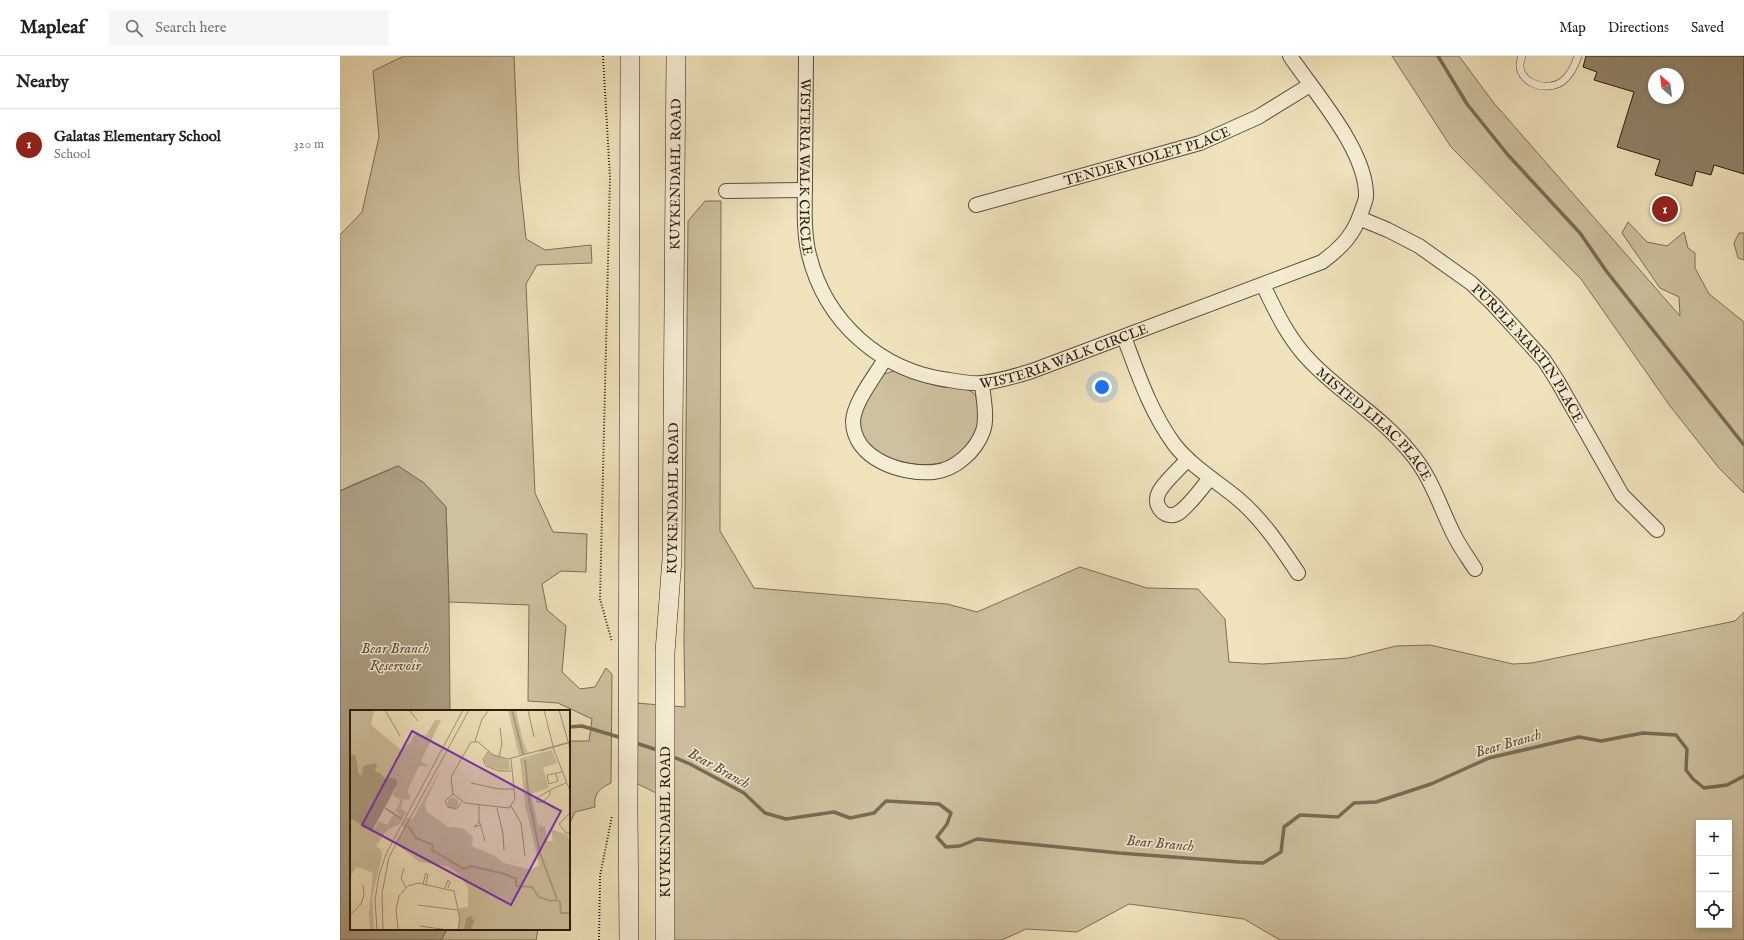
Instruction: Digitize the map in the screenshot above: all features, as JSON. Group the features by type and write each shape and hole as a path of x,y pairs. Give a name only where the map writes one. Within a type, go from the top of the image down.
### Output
{"main road":[{"path":"629,940 620,811 620,648 630,56"},
{"name":"KUYKENDAHL ROAD","path":"666,940 665,652 672,559 676,56"}],"street":[{"name":"WISTERIA WALK CIRCLE","path":"806,56 806,239 809,256 824,292 835,311 849,329 867,346 885,359 906,370 932,378 982,383 1008,378 1032,371 1124,337 1322,262 1337,251 1351,235 1366,197 1361,166 1350,143 1290,56"},
{"name":"TENDER VIOLET PLACE","path":"976,205 1200,143 1258,118 1310,85"},
{"path":"726,191 805,190"},
{"name":"PURPLE MARTIN PLACE","path":"1359,218 1388,230 1419,246 1465,278 1493,304 1544,360 1622,495 1657,530"},
{"name":"MISTED LILAC PLACE","path":"1263,285 1275,311 1291,338 1310,361 1333,383 1377,418 1411,453 1427,476 1455,536 1475,569"},
{"path":"1124,337 1146,398 1171,439 1188,459 1257,517 1272,535 1298,573"},
{"path":"885,359 855,410 854,428 860,444 868,454 881,462 904,470 934,472 959,462 968,454 977,443 984,430 985,415 982,383"},
{"path":"1188,459 1159,491 1156,500 1158,508 1164,514 1173,515 1181,512 1210,478"}],"lane":[{"path":"1522,56 1520,65 1525,79 1534,84 1544,86 1555,85 1563,81 1570,73 1578,56"}],"path":[{"path":"603,56 610,178 600,599 620,648"},
{"path":"599,940 600,876 620,811"}],"shaded area":[{"path":"404,56 514,56 519,175 526,239 545,250 591,245 592,263 537,265 526,284 535,493 553,532 587,534 586,572 561,571 542,584 547,610 566,626 562,672 580,689 595,687 606,668 612,674 611,783 604,787 596,795 595,807 575,812 570,823 570,741 589,741 592,719 558,703 528,701 529,605 449,602 446,507 424,483 398,466 340,491 340,235 362,212 379,137 373,71"},
{"path":"1392,56 1459,56 1493,102 1680,316 1679,297 1660,288 1622,233 1628,222 1647,242 1667,246 1684,232 1688,248 1695,253 1695,268 1709,294 1744,322 1744,493 1719,468 1670,406 1581,279 1451,147"},
{"path":"705,201 721,201 720,531 754,588 947,604 977,612 1080,567 1147,588 1198,589 1225,619 1229,662 1263,664 1348,658 1396,646 1430,645 1513,664 1532,663 1735,621 1744,612 1744,940 1280,940 1244,919 1129,904 1077,932 1026,929 1002,940 656,940 658,794 636,783 636,703 685,707 684,644 688,221"},
{"path":"1739,233 1744,233 1744,260 1738,258 1734,243"},
{"path":"894,371 936,386 966,389 974,394 977,399 978,406 977,428 971,440 956,456 938,464 927,465 906,463 884,456 873,450 867,444 859,424 861,408 881,375"},
{"path":"446,930 538,930 536,940 441,940"}],"water":[{"name":"Bear Branch Reservoir","path":"398,466 424,483 446,507 450,710 350,710 350,930 446,930 441,940 340,940 340,491"}],"building":[{"path":"1586,56 1744,56 1744,174 1714,165 1711,175 1696,171 1692,186 1655,175 1660,160 1617,147 1634,92 1594,80 1597,72 1583,67"}],"waterway":[{"path":"1438,56 1467,104 1508,155 1580,233 1607,272 1744,445"},
{"name":"Bear Branch","path":"570,727 582,726 622,738"},
{"name":"Bear Branch","path":"671,756 690,764 744,793 765,813 786,819 834,812 850,818 874,813 886,801 939,804 951,813 947,824 937,837 946,847 960,846 977,839 1119,853 1263,863 1281,852 1284,827 1300,815 1338,817 1354,803 1376,802 1431,784 1489,758 1579,737 1601,741 1643,733 1676,735 1687,749 1686,770 1693,779 1704,788 1727,785 1744,776"},
{"name":"Bear Branch","path":"633,742 660,751"}],"place":[{"name":"Galatas Elementary School","path":"1665,209"}]}
